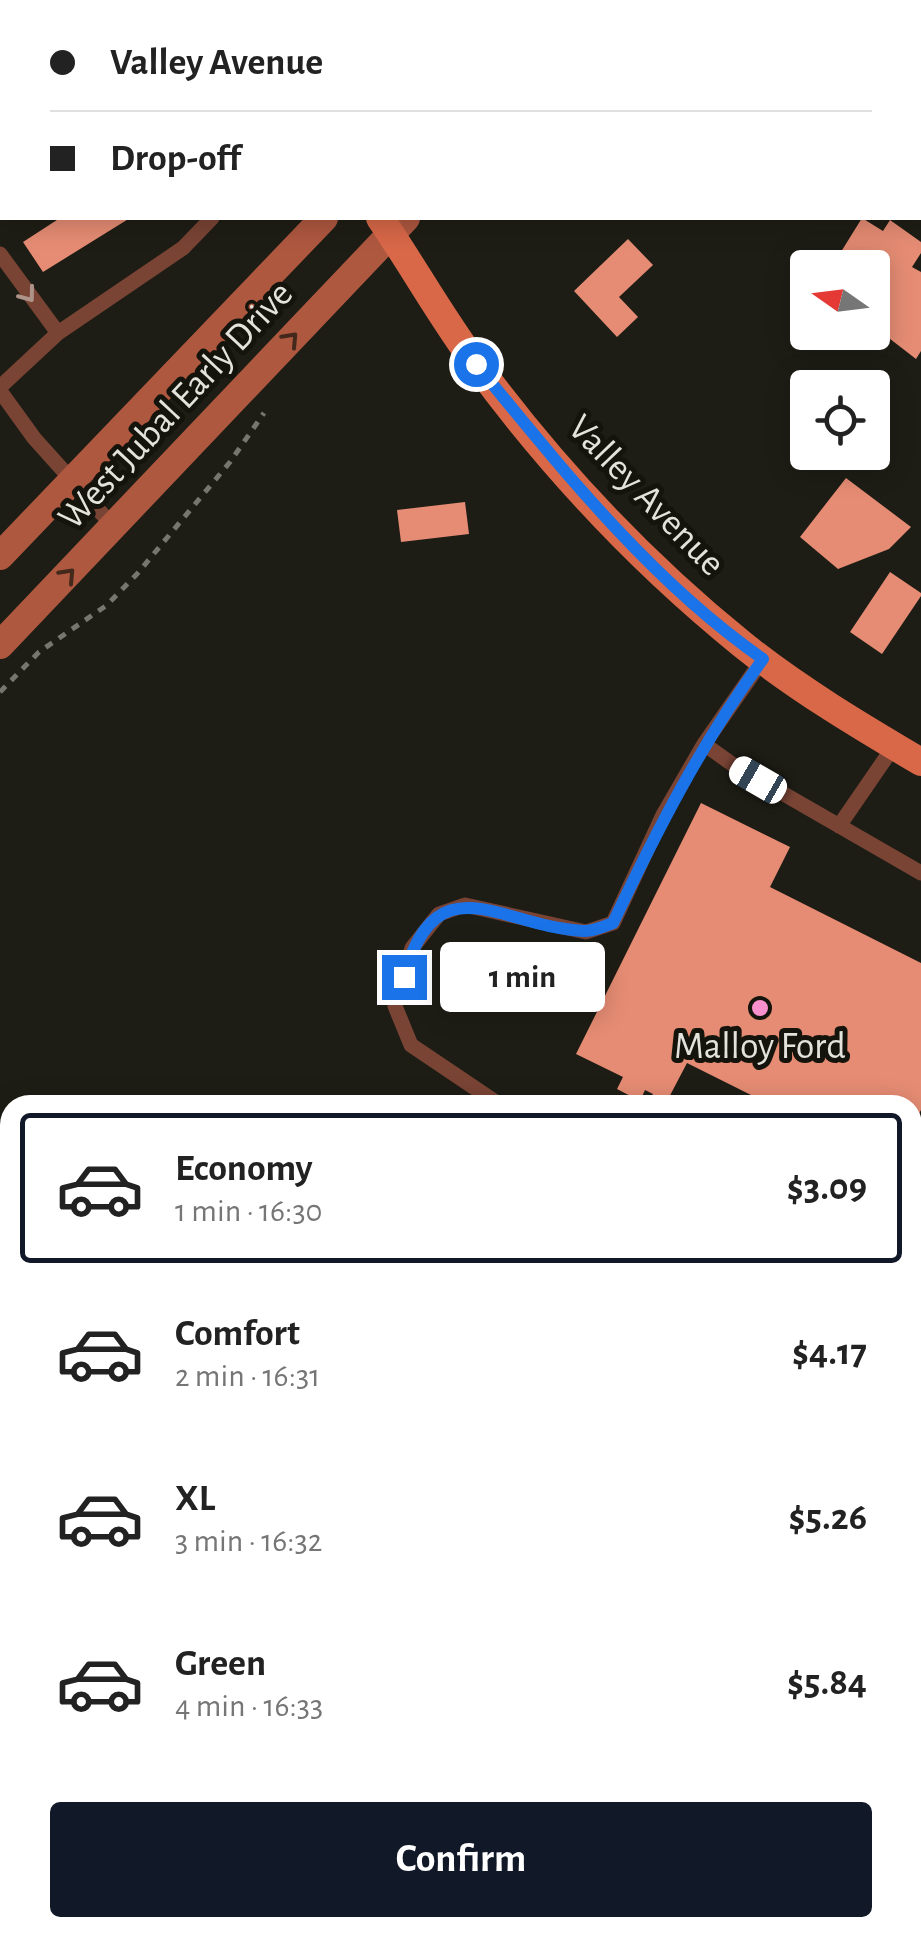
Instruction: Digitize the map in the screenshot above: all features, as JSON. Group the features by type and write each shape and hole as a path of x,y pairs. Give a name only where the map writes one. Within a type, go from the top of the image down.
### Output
{"main road":[{"name":"West Jubal Early Drive","path":"0,556 322,220"},
{"name":"West Jubal Early Drive","path":"0,645 392,223"},
{"name":"Valley Avenue","path":"392,223 476,364 570,478 682,592 763,659 921,762"}],"lane":[{"path":"113,526 0,389 58,334 183,248 210,220"},
{"path":"0,254 58,334"},
{"path":"485,1095 411,1045 395,1006 412,948 439,914 465,905 586,932 613,923 663,815 704,744 763,659"},
{"path":"704,744 921,873"},
{"path":"839,826 894,746"}],"path":[{"path":"0,692 39,652 107,606 137,574 230,462 266,408"}],"building":[{"path":"57,220 127,220 43,272 23,242"},
{"path":"861,220 883,231 890,220 921,242 921,253 912,267 921,272 921,351 916,359 890,339 890,250 842,250"},
{"path":"628,239 653,265 619,297 638,317 617,337 574,291"},
{"path":"846,478 911,527 889,549 838,569 800,537"},
{"path":"465,502 469,534 401,542 397,510"},
{"path":"890,572 921,596 882,654 850,632"},
{"name":"Malloy Ford","path":"701,803 790,847 770,887 921,963 921,1095 751,1095 687,1063 670,1095 652,1095 645,1090 643,1095 628,1095 617,1089 623,1077 576,1054"}],"place":[{"name":"Malloy Ford","path":"760,1008"}],"route":[{"path":"404,977 412,948 439,914 465,905 586,932 613,923 663,815 722,714 763,659 682,592 595,506 476,364"}]}
